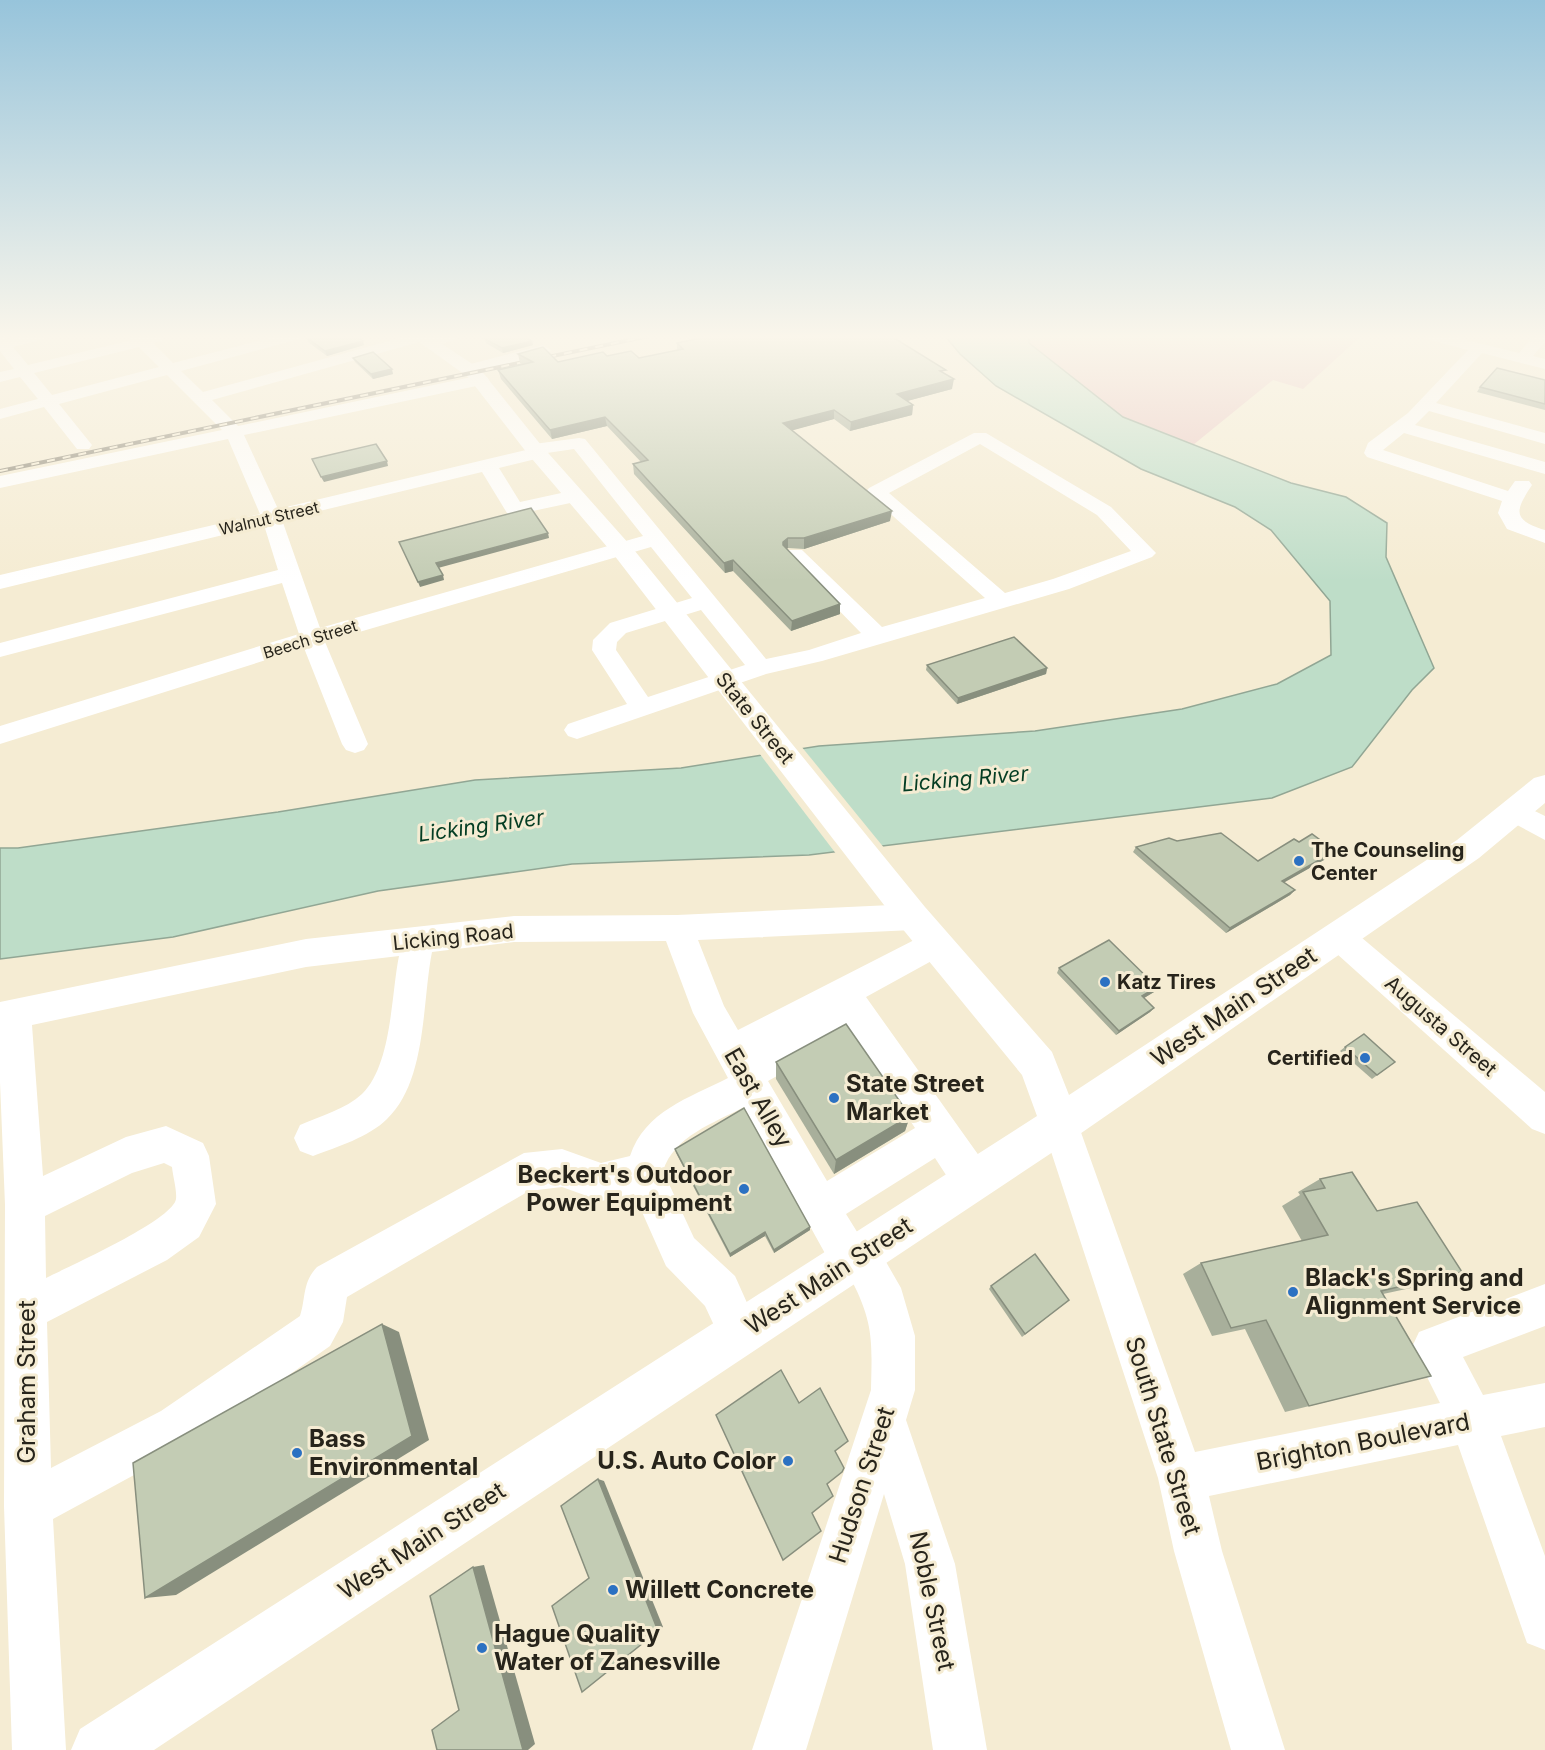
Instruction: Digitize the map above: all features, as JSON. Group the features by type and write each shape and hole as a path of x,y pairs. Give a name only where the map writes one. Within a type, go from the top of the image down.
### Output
{"main road":[{"name":"State Street","path":"509,418 622,550 915,919 1038,1065 1060,1124"},
{"name":"West Main Street","path":"101,1750 974,1181 1468,849 1531,820 1545,786"}],"street":[{"path":"62,449 89,444 63,418"},
{"path":"198,421 213,418"},
{"path":"222,418 234,432 272,517 312,638 356,744"},
{"path":"0,482 234,432 290,418"},
{"path":"1411,418 1374,447 1373,453 1512,498"},
{"path":"1418,418 1540,456"},
{"path":"1418,418 1540,456"},
{"path":"577,730 642,708 733,691 760,668 814,656 1061,584 1145,553 1104,512 980,437 876,492 1001,601"},
{"name":"Walnut Street","path":"0,582 488,466 536,451 579,443 654,539"},
{"path":"1540,456 1512,498 1507,513 1510,521 1545,537"},
{"path":"488,466 514,509 575,496"},
{"path":"654,539 760,668"},
{"name":"Beech Street","path":"0,735 312,638 654,539"},
{"path":"795,554 877,636"},
{"path":"0,650 290,574"},
{"path":"642,708 604,650 605,640 618,628 707,601"},
{"path":"740,1334 720,1291 680,1251 644,1172 651,1150 669,1128 742,1070 851,1003 915,919"},
{"name":"Licking Road","path":"7,1016 306,953 514,929 676,928 915,919"},
{"name":"East Alley","path":"676,928 710,1013 820,1207 856,1258"},
{"name":"Augusta Street","path":"1338,936 1545,1116"},
{"path":"314,1138 374,1107 391,1086 401,1046 410,967 418,940"},
{"path":"851,1003 974,1181"},
{"name":"Graham Street","path":"7,1016 25,1205 28,1506 39,1750"},
{"name":"South State Street","path":"1060,1124 1181,1478 1198,1551 1258,1750"},
{"path":"820,1207 940,1133"},
{"path":"25,1205 126,1156 166,1144 190,1156 196,1204 185,1223 153,1246 27,1310"},
{"path":"28,1506 177,1427 242,1384 315,1331 322,1322 324,1290 332,1282 524,1172 562,1168 601,1182 644,1172"},
{"name":"Hudson Street","path":"779,1750 893,1390 894,1336 886,1303 856,1258"},
{"path":"1545,1305 1434,1347 1472,1420 1545,1625"},
{"name":"Brighton Boulevard","path":"1181,1478 1545,1405"},
{"name":"Noble Street","path":"884,1421 930,1564 960,1750"}],"shaded area":[{"path":"1125,418 1227,418 1193,445"}],"water":[{"name":"Licking River","path":"1051,418 1125,418 1291,483 1346,497 1387,523 1386,557 1434,668 1412,690 1352,767 1272,798 809,855 572,864 378,891 173,937 0,959 0,848 18,848 278,812 475,780 681,768 819,746 1035,731 1182,709 1277,684 1331,655 1330,601 1271,530 1235,507 1141,469"}],"pier":[{"path":"801,746 885,849 837,855 759,753"}],"building":[{"path":"539,418 602,418 550,430"},
{"path":"606,418 804,418 783,423 892,511 804,538 788,538 783,542 783,545 840,604 792,621 733,560 724,563 633,464 648,460"},
{"path":"845,418 867,418 851,422"},
{"path":"376,444 387,461 321,477 312,459"},
{"path":"531,508 548,533 436,563 443,575 418,582 399,542"},
{"path":"1014,637 1047,668 958,698 927,665"},
{"path":"1221,833 1258,861 1294,839 1299,842 1312,834 1335,851 1282,881 1295,890 1230,928 1136,847 1169,838 1177,841"},
{"name":"Katz Tires","path":"1109,940 1157,987 1142,996 1154,1008 1119,1031 1059,968"},
{"name":"State Street Market","path":"846,1024 910,1116 836,1160 776,1062"},
{"name":"Certified","path":"1364,1034 1395,1062 1377,1075 1345,1047"},
{"name":"Beckert's Outdoor Power Equipment","path":"744,1108 810,1227 774,1250 765,1232 730,1254 675,1149"},
{"name":"Black's Spring and Alignment Service","path":"1352,1172 1377,1211 1417,1202 1462,1272 1381,1291 1431,1376 1309,1406 1266,1320 1231,1328 1201,1263 1328,1235 1303,1192 1325,1188 1320,1179"},
{"path":"1035,1254 1069,1300 1025,1334 991,1286"},
{"name":"Bass Environmental","path":"382,1324 412,1436 145,1598 133,1463"},
{"name":"U.S. Auto Color","path":"781,1370 799,1403 820,1388 848,1441 835,1451 844,1468 827,1484 833,1496 812,1513 821,1531 783,1560 716,1415"},
{"name":"Willett Concrete","path":"598,1479 658,1631 582,1692 552,1606 589,1578 561,1506"},
{"name":"Hague Quality Water of Zanesville","path":"473,1567 523,1750 437,1750 432,1730 459,1710 430,1596"}],"railway":[{"path":"0,471 256,418"}],"place":[{"name":"The Counseling Center","path":"1299,861"},
{"name":"Katz Tires","path":"1105,982"},
{"name":"Certified","path":"1365,1058"},
{"name":"State Street Market","path":"834,1098"},
{"name":"Beckert's Outdoor Power Equipment","path":"744,1189"},
{"name":"Black's Spring and Alignment Service","path":"1293,1292"},
{"name":"Bass Environmental","path":"297,1453"},
{"name":"U.S. Auto Color","path":"788,1461"},
{"name":"Willett Concrete","path":"613,1590"},
{"name":"Hague Quality Water of Zanesville","path":"482,1648"}]}
